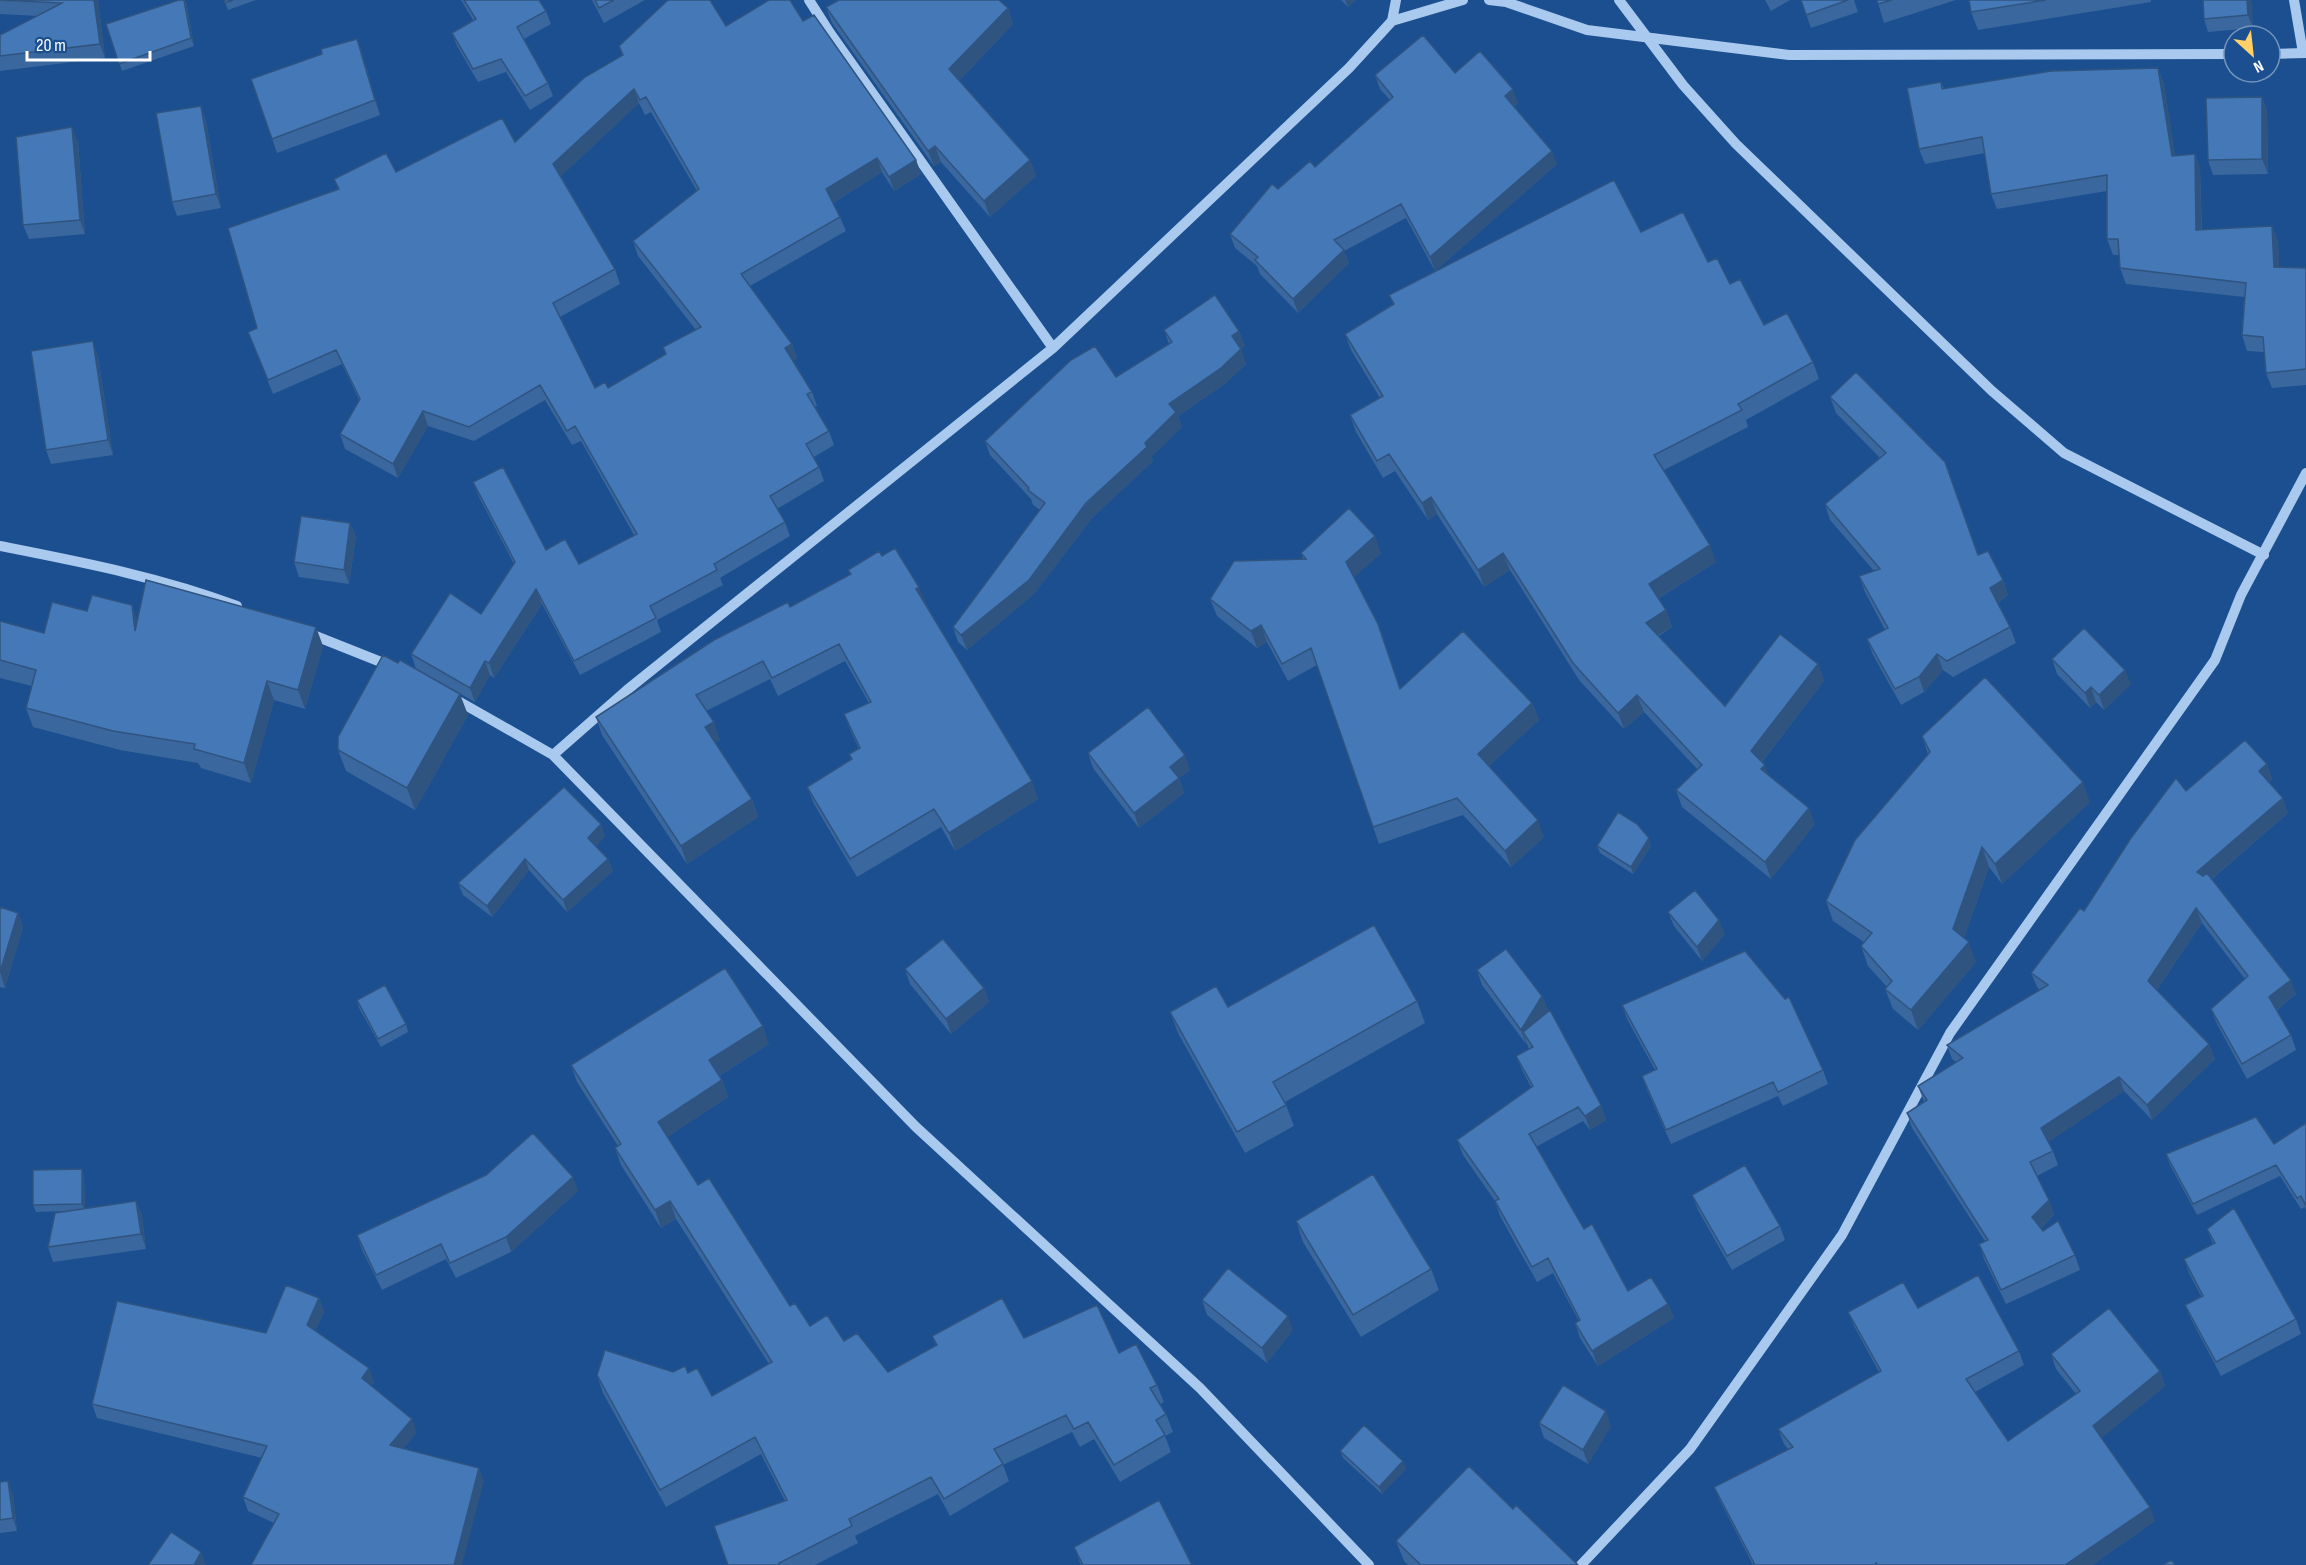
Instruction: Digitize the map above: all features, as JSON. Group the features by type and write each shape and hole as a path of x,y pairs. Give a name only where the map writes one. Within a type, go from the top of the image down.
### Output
{"street":[{"path":"809,0 1053,348"},
{"path":"1392,21 1396,0"},
{"path":"554,755 627,690 1053,348 1349,68 1392,21 1463,0"},
{"path":"1489,0 1506,3 1587,30 1789,55 2222,54"},
{"path":"1619,0 1683,85 1736,144 1992,391 2064,453 2264,555"},
{"path":"2282,54 2304,53 2294,0"},
{"path":"1581,1565 1690,1449 1842,1235 1950,1034 2215,660 2241,595 2306,473"},
{"path":"0,546 116,569 187,587 253,612"},
{"path":"297,629 397,668"},
{"path":"439,690 554,755 916,1127 1200,1388 1369,1565"}],"building":[{"path":"0,0 94,0 100,44 0,56 0,35 62,3"},
{"path":"184,0 191,38 119,64 106,24"},
{"path":"464,0 539,0 546,11 517,27 548,83 525,96 501,59 473,69 452,33 476,19"},
{"path":"595,0 614,0 599,8"},
{"path":"668,0 710,0 726,26 769,0 790,0 803,21 814,15 916,160 889,177 877,158 826,189 840,217 741,274 792,344 785,348 812,392 807,394 829,431 806,444 819,467 770,496 785,522 714,564 717,570 650,606 656,618 574,661 536,589 489,663 485,661 470,688 411,654 450,593 481,614 515,562 473,482 503,467 546,550 565,539 579,564 637,534 575,426 567,431 540,385 469,427 423,411 393,464 340,434 360,399 336,350 268,380 248,332 257,328 228,228 339,189 334,179 386,153 396,172 502,118 515,142 585,77 623,55 619,46","holes":["634,89 640,100 646,97 699,189 633,241 701,327 663,347 666,354 608,388 605,382 595,388 553,303 615,269 553,164"]},
{"path":"839,0 999,0 1008,8 949,69 1030,160 984,201 935,146 928,151 826,7"},
{"path":"1801,0 1848,0 1806,15"},
{"path":"1877,0 1892,0 1878,4"},
{"path":"1969,0 2046,0 1971,12"},
{"path":"2203,0 2247,0 2248,15 2204,19"},
{"path":"1423,35 1455,73 1480,51 1513,89 1505,96 1552,151 1430,257 1401,204 1334,240 1344,250 1293,299 1255,260 1258,257 1230,234 1272,184 1278,189 1310,161 1315,167 1393,97 1375,75"},
{"path":"357,39 375,100 272,139 251,79 322,54 321,49"},
{"path":"2158,68 2172,156 2195,154 2196,230 2272,226 2274,267 2306,268 2306,369 2266,373 2263,337 2242,335 2246,283 2120,268 2118,239 2107,239 2107,175 1991,194 1982,137 1919,149 1907,88 1941,82 1942,89 2051,71"},
{"path":"2262,97 2262,159 2208,160 2206,98"},
{"path":"201,106 216,194 172,202 156,113"},
{"path":"72,127 80,220 23,225 16,137"},
{"path":"1614,180 1641,232 1683,212 1708,262 1717,258 1730,284 1740,279 1764,325 1787,313 1813,362 1738,404 1742,410 1654,455 1710,545 1649,584 1666,610 1646,623 1725,706 1780,634 1818,664 1751,751 1765,765 1761,769 1809,808 1765,862 1676,790 1702,765 1637,695 1618,713 1573,663 1503,553 1478,570 1431,497 1422,503 1389,454 1377,461 1350,415 1383,396 1345,334 1394,304 1389,295"},
{"path":"1215,295 1239,331 1232,336 1241,349 1221,368 1169,404 1176,412 1145,443 1147,447 1086,503 1029,580 961,635 953,627 1045,503 1028,490 1029,488 985,441 1071,360 1095,346 1116,377 1172,342 1164,330"},
{"path":"93,341 108,440 46,450 31,351"},
{"path":"1856,372 1945,462 1978,555 1988,551 2003,580 1990,588 2010,627 1947,661 1937,654 1919,677 1895,689 1867,639 1888,628 1859,576 1880,569 1825,504 1886,453 1830,397"},
{"path":"1349,508 1375,536 1346,562 1378,624 1400,689 1463,631 1532,703 1478,754 1538,820 1505,851 1457,798 1373,827 1311,648 1282,664 1261,625 1251,631 1210,599 1234,561 1306,559 1301,553"},
{"path":"301,516 350,523 344,570 294,562"},
{"path":"895,548 919,587 916,589 1032,781 949,833 934,809 850,859 807,787 852,759 849,754 860,748 844,714 871,702 839,644 772,678 763,661 696,695 714,722 705,727 752,799 681,846 596,717 714,640 788,602 790,607 851,574 848,570 879,551 882,556"},
{"path":"146,580 316,627 298,690 267,681 244,763 194,749 195,744 113,731 26,708 36,670 0,660 0,621 44,633 52,602 87,611 92,595 132,605 135,631"},
{"path":"2084,628 2125,670 2099,695 2091,687 2085,693 2052,659"},
{"path":"383,655 398,663 400,660 460,694 407,788 338,750 338,737"},
{"path":"1985,677 2083,782 1995,864 1982,847 1953,929 1969,942 1911,1010 1885,989 1892,981 1861,946 1872,933 1826,901 1855,840 1930,752 1922,736"},
{"path":"1148,707 1185,755 1170,767 1179,778 1134,813 1088,753"},
{"path":"2245,740 2267,764 2259,771 2283,798 2197,872 2203,876 2207,873 2291,980 2269,997 2291,1035 2242,1064 2211,1009 2248,976 2196,908 2148,981 2209,1044 2147,1105 2119,1077 2041,1128 2053,1151 2030,1162 2049,1200 2032,1217 2043,1231 2058,1221 2075,1255 2001,1290 1979,1244 1988,1240 1907,1113 1927,1100 1918,1086 1963,1058 1947,1045 2048,985 2031,973 2080,908 2084,911 2131,838 2176,778 2186,791"},
{"path":"564,787 601,824 588,838 608,859 563,900 525,859 487,906 458,883"},
{"path":"1618,812 1637,824 1649,838 1631,867 1597,846"},
{"path":"1695,890 1719,920 1697,947 1668,912"},
{"path":"0,907 18,913 0,972"},
{"path":"1374,925 1417,1001 1273,1082 1286,1105 1237,1132 1170,1012 1216,986 1228,1007"},
{"path":"943,939 984,988 946,1019 905,969"},
{"path":"1506,949 1542,996 1521,1030 1477,970"},
{"path":"1745,951 1785,999 1789,997 1823,1070 1778,1092 1773,1082 1666,1130 1642,1076 1657,1069 1622,1005"},
{"path":"725,968 763,1026 709,1060 722,1080 658,1122 698,1185 709,1178 790,1306 795,1303 810,1326 827,1315 844,1341 857,1333 888,1372 937,1345 932,1336 1002,1298 1024,1338 1097,1305 1119,1353 1136,1344 1157,1385 1150,1388 1166,1414 1156,1420 1165,1435 1114,1465 1088,1422 1074,1429 1066,1415 994,1449 1003,1464 944,1499 931,1477 849,1519 852,1526 779,1563 780,1565 728,1565 714,1526 787,1500 755,1437 660,1490 597,1375 605,1350 673,1372 685,1366 688,1373 697,1368 712,1396 772,1362 670,1201 655,1210 615,1148 621,1144 571,1065"},
{"path":"385,985 406,1024 378,1039 357,1000"},
{"path":"1550,1010 1601,1105 1585,1116 1578,1107 1529,1134 1584,1229 1592,1224 1628,1291 1651,1277 1668,1304 1592,1351 1575,1323 1580,1320 1548,1258 1532,1267 1495,1201 1499,1199 1457,1140 1533,1086 1516,1056 1533,1047 1523,1032"},
{"path":"2256,1117 2274,1144 2306,1123 2306,1206 2301,1196 2297,1198 2276,1165 2193,1204 2166,1154"},
{"path":"533,1133 573,1177 506,1237 450,1263 441,1244 376,1275 357,1235 486,1175"},
{"path":"1745,1165 1780,1226 1727,1256 1692,1195"},
{"path":"82,1169 82,1204 33,1205 33,1170"},
{"path":"1373,1174 1431,1269 1353,1315 1296,1221"},
{"path":"136,1201 141,1234 48,1247 55,1213"},
{"path":"2234,1208 2296,1319 2216,1362 2185,1305 2203,1296 2184,1259 2215,1243 2207,1229"},
{"path":"1228,1268 1288,1316 1262,1348 1202,1300"},
{"path":"1978,1275 2019,1351 1966,1379 2008,1441 2080,1391 2051,1354 2109,1308 2160,1371 2093,1426 2150,1507 2065,1565 1878,1565 1876,1563 1875,1565 1755,1565 1714,1487 1793,1447 1778,1429 1881,1371 1848,1312 1903,1282 1918,1308"},
{"path":"286,1285 319,1298 307,1325 369,1368 362,1378 412,1419 390,1445 479,1468 454,1565 251,1565 279,1514 243,1497 267,1446 92,1404 117,1301 266,1333"},
{"path":"1563,1385 1606,1411 1583,1450 1539,1423"},
{"path":"1364,1425 1403,1461 1379,1487 1340,1451"},
{"path":"1469,1466 1513,1509 1516,1505 1578,1565 1421,1565 1396,1541"},
{"path":"8,1481 13,1518 0,1520 0,1482"},
{"path":"1159,1500 1192,1565 1083,1565 1074,1547"},
{"path":"171,1532 201,1552 194,1565 148,1565"},
{"path":"2172,1560 2175,1565 2162,1565"}]}
